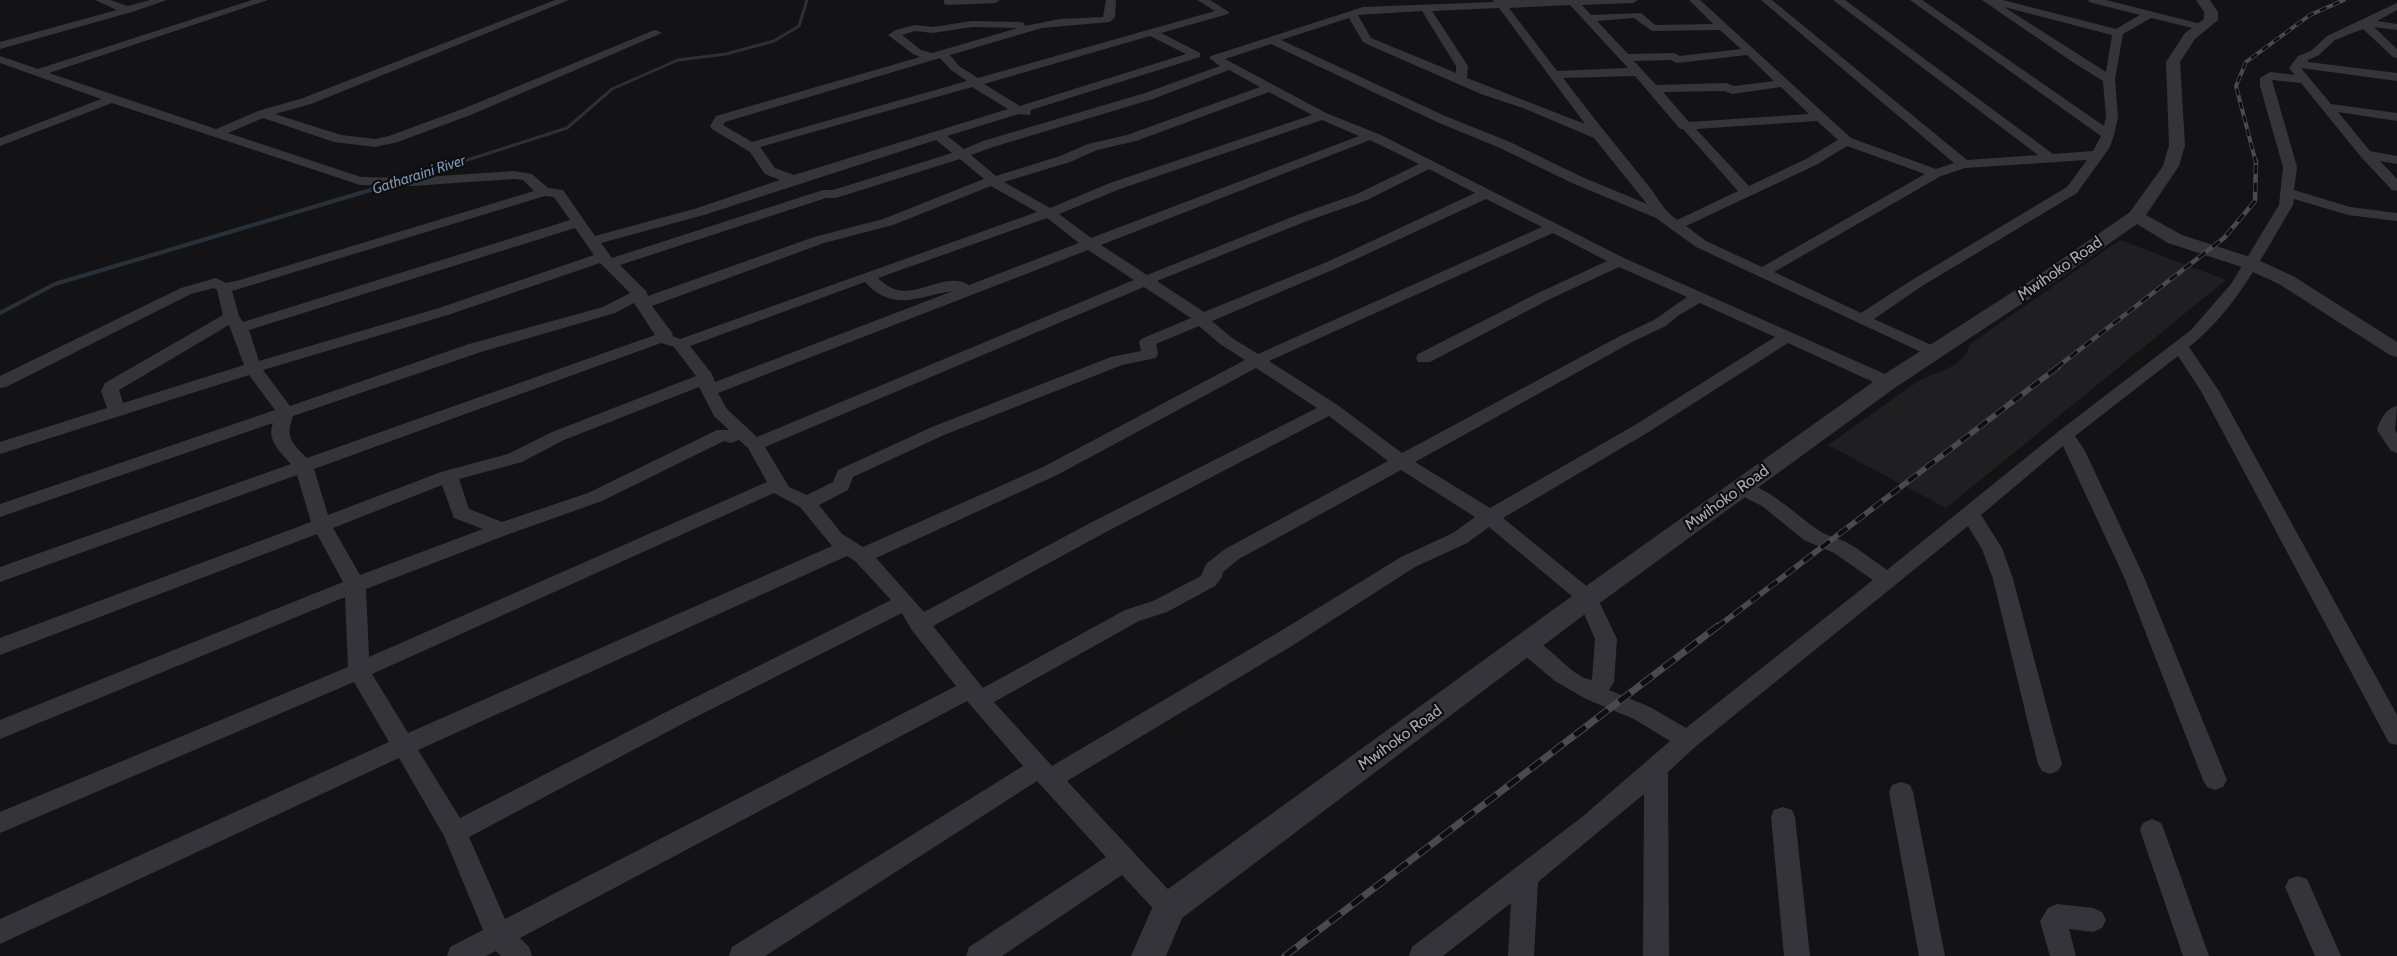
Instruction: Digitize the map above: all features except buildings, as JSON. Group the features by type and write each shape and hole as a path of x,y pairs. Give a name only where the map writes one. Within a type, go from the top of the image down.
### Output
{"street":[{"path":"100,0 128,10"},
{"path":"0,46 162,0"},
{"path":"39,72 263,0"},
{"path":"217,133 262,114 307,101 564,0"},
{"path":"948,2 995,0"},
{"path":"792,180 770,171 755,148 716,126 720,119 1041,25 1060,22 1106,20 1110,17 1110,0"},
{"path":"750,146 1224,12 1202,0"},
{"path":"1633,0 1500,2 1425,8 1375,8 1352,13 1215,58 1322,116 1429,164 1619,261 1697,298 1888,382"},
{"path":"1694,0 1747,52 1846,141 1936,174"},
{"path":"1766,0 1964,164"},
{"path":"1838,0 2050,158"},
{"path":"1915,0 2108,135"},
{"path":"1987,0 2075,59 2109,79"},
{"path":"1992,0 2118,33 2149,14"},
{"path":"2093,0 2201,27"},
{"name":"Mwihoko Road","path":"1169,908 1527,645 1588,598 1888,382 2046,279 2136,216 2152,197 2176,156 2178,145 2172,62 2190,36 2211,20 2212,16 2203,0"},
{"path":"1500,2 1599,135 1644,189 1660,215"},
{"path":"1573,2 1639,71 1684,126 1747,192"},
{"path":"2297,64 2302,62 2302,58 2315,53 2331,38 2397,6"},
{"path":"1425,8 1462,66 1461,81"},
{"path":"1352,13 1364,30 1367,40 1461,81 1599,135"},
{"path":"1588,18 1637,15 1652,28 1721,27"},
{"path":"2365,23 2397,27"},
{"path":"2365,23 2397,55"},
{"path":"1041,25 972,24 934,30 915,28 900,32 894,36 917,52 937,55 972,78 974,83 1018,110 1030,112 1054,124"},
{"path":"593,241 699,212 792,180 1196,55 1150,32"},
{"path":"262,114 339,139 375,143 394,139 469,111 656,33"},
{"path":"1863,319 1926,278 2072,190 2103,147 2108,135 2112,117 2109,79 2112,72 2118,33"},
{"path":"1272,40 1441,119 1505,145 1577,180 1660,215 1701,244 1934,353"},
{"path":"1626,58 1674,56 1677,60 1747,52"},
{"path":"0,59 112,99 360,181 411,182 514,175 526,176 544,192"},
{"path":"2297,64 2397,77"},
{"path":"2297,64 2295,68 2326,107 2397,187"},
{"path":"0,448 253,368 445,311 607,260 828,193 831,195 1116,104 1149,96 1230,66"},
{"path":"1556,75 1639,71"},
{"path":"1422,956 1656,769 1687,740 1970,514 2065,435 2196,333 2237,286 2249,263 2286,205 2290,167 2266,86 2266,78 2270,76 2305,80"},
{"path":"1652,89 1726,87 1732,90 1782,84"},
{"path":"0,511 475,348 609,310 819,240 888,222 992,181 1065,159 1093,147 1131,138 1235,102 1268,88"},
{"path":"0,142 112,99"},
{"path":"2326,107 2397,117"},
{"path":"0,575 661,338 680,344 1049,213 1115,186 1322,116"},
{"path":"1684,126 1818,117"},
{"path":"938,135 992,181 1049,213 1088,243 1147,280 1202,318 1212,330 1256,361 1330,408 1402,462 1488,517 1588,598 1606,639 1603,682 1594,693"},
{"path":"0,646 322,526 448,476 515,458 558,436 973,290 1088,243 1370,136"},
{"path":"1675,226 1811,162 1846,141"},
{"path":"2366,154 2397,160"},
{"path":"1762,273 1936,174 1964,164 2097,155"},
{"path":"0,730 355,585 502,529 595,497 723,434 731,437 749,438 1302,218 1362,196 1429,164"},
{"path":"224,288 243,284 544,192 558,193 607,260 641,299 664,334 661,338"},
{"path":"2287,192 2348,211 2397,218"},
{"path":"807,503 841,486 845,474 938,432 1117,361 1150,354 1147,342 1332,265 1487,193"},
{"path":"2136,216 2175,239 2249,263 2286,280 2397,351"},
{"path":"116,411 110,391 111,387 235,323 579,222"},
{"path":"0,932 403,746 855,552 1050,471 1164,408 1256,361 1554,228"},
{"path":"1424,358 1542,297 1619,261"},
{"path":"868,276 885,292 906,297 952,286 973,290"},
{"path":"0,383 166,299 216,283 224,288 235,323 253,368 286,413"},
{"path":"460,956 976,693 1010,684 1132,615 1160,607 1208,581 1212,577 1213,569 1232,554 1626,339 1660,323 1673,312 1697,298"},
{"path":"742,956 1045,774 1287,638 1408,562 1460,538 1488,517 1530,495 1641,429 1786,337"},
{"path":"680,344 707,385 720,412 749,438 782,491 807,503 835,539 855,552 905,602 914,612 919,624 996,720 1169,908 1156,942 1148,956"},
{"path":"2180,347 2210,391 2397,736"},
{"path":"919,624 1099,527 1330,408"},
{"path":"2397,411 2388,422 2386,430 2397,447"},
{"path":"286,413 279,430 283,444 304,467 322,526 355,585 359,671 455,832 498,935 519,956"},
{"path":"2065,435 2076,451 2134,577 2215,780"},
{"path":"448,476 461,513 502,529"},
{"path":"0,823 359,671 778,484"},
{"path":"1741,488 1769,502 1812,535 1841,548 1887,580"},
{"path":"1970,514 1992,548 2004,578 2050,764"},
{"path":"455,832 676,717 905,602"},
{"path":"1527,645 1563,675 1594,693 1642,713 1687,740"},
{"path":"1656,769 1656,956"},
{"path":"1902,792 1932,956"},
{"path":"1784,817 1797,956"},
{"path":"2152,830 2196,956"},
{"path":"979,956 1123,860"},
{"path":"1521,956 1525,875"},
{"path":"2298,887 2328,956"},
{"path":"2063,956 2053,921 2057,916 2062,915 2093,920"}],"shaded area":[{"path":"2120,240 2226,280 1946,508 1828,445 1920,380 1953,366 1966,355 1970,344"}],"waterway":[{"name":"Gatharaini River","path":"458,163 567,128 612,89 678,60 726,54 774,41 799,26 807,0"},
{"name":"Gatharaini River","path":"407,179 462,161"},
{"name":"Gatharaini River","path":"0,313 55,284 394,183"}],"railway":[{"path":"2256,163 2236,86 2246,62 2310,15 2344,0"},
{"path":"2056,368 2224,238 2255,201 2256,163"},
{"path":"1716,628 2058,367"},
{"path":"1285,956 1718,626"}]}
